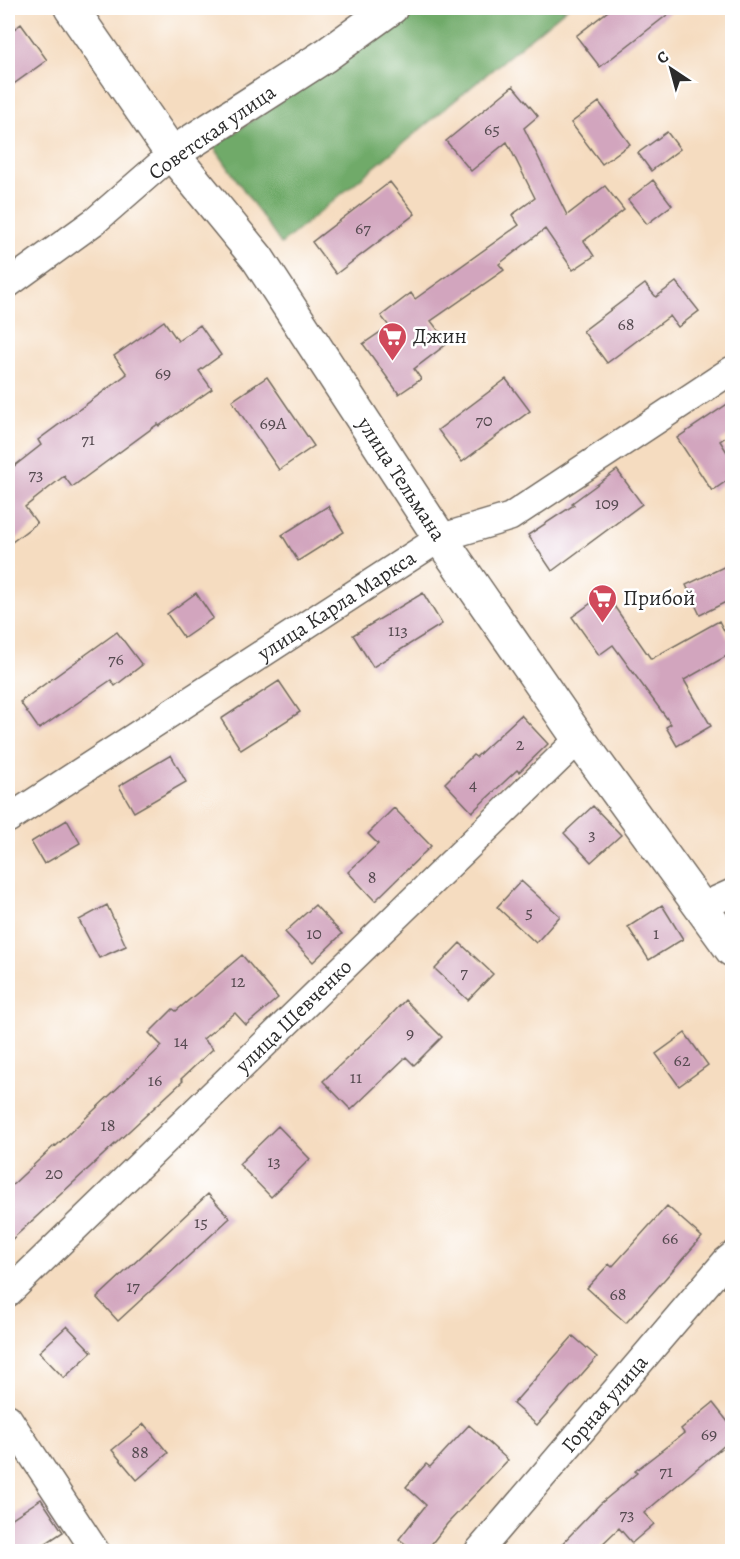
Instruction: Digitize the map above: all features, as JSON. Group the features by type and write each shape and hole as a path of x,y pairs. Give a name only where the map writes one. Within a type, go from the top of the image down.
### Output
{"street":[{"name":"улица Тельмана","path":"71,8 172,154 258,259 440,538 579,739 732,950"},
{"name":"Советская улица","path":"8,284 95,221 172,154 326,55 391,8"},
{"name":"улица Карла Маркса","path":"8,819 440,538 510,517 732,370"},
{"name":"улица Шевченко","path":"8,1293 579,739"},
{"path":"701,907 732,893"},
{"name":"Горная улица","path":"478,1551 732,1256"},
{"path":"8,1418 96,1551"}],"green space":[{"path":"414,8 567,8 281,244 214,147"}],"building":[{"path":"612,8 676,8 600,67 576,36"},
{"path":"21,24 47,60 8,88 8,34"},
{"path":"513,86 538,116 524,128 567,215 605,186 624,210 584,241 594,256 573,270 545,229 499,264 504,270 431,321 448,343 414,369 421,379 399,394 363,344 389,326 381,316 411,293 415,299 519,225 512,215 535,198 507,142 471,171 446,141"},
{"path":"599,102 630,144 602,164 571,123"},
{"path":"667,132 680,149 651,171 638,153"},
{"path":"653,180 672,205 647,224 628,200"},
{"path":"390,182 415,214 336,274 312,242"},
{"path":"676,282 699,311 678,327 670,316 607,363 583,331 645,284 656,297"},
{"path":"164,321 178,341 200,325 221,355 199,371 212,389 159,426 158,424 72,487 64,476 25,507 37,523 8,545 8,471 41,445 38,440 127,374 114,356"},
{"path":"267,377 314,446 279,470 232,401"},
{"path":"506,379 530,411 462,462 438,430"},
{"path":"732,401 732,433 720,441 732,460 732,477 712,491 677,438"},
{"path":"617,470 642,504 552,571 528,535 574,505 572,503"},
{"path":"328,506 344,532 298,561 282,535"},
{"path":"732,563 732,599 700,615 686,585"},
{"path":"196,593 213,618 184,638 167,614"},
{"path":"423,593 442,624 373,667 353,635"},
{"path":"605,593 651,659 719,621 732,646 732,653 684,680 711,726 677,746 666,727 671,724 613,645 599,655 572,617"},
{"path":"117,632 142,665 115,686 111,680 39,729 20,702"},
{"path":"279,681 300,712 241,750 221,719"},
{"path":"521,715 548,744 472,812 445,783 473,755 476,757"},
{"path":"171,755 186,782 134,812 119,786"},
{"path":"593,806 621,835 591,862 564,833"},
{"path":"394,808 431,846 375,901 348,872 378,844 368,834"},
{"path":"67,820 80,843 44,864 31,842"},
{"path":"521,881 560,916 536,943 497,907"},
{"path":"107,905 126,946 99,958 79,920"},
{"path":"315,905 342,934 313,962 285,932"},
{"path":"662,905 683,939 649,960 628,927"},
{"path":"460,943 493,974 468,1000 435,969"},
{"path":"242,955 278,998 246,1025 235,1013 203,1039 213,1049 181,1079 183,1081 8,1243 8,1189 162,1046 149,1033 173,1009 176,1011"},
{"path":"405,1000 442,1037 414,1065 406,1057 351,1110 323,1081"},
{"path":"685,1033 708,1065 679,1086 656,1054"},
{"path":"278,1126 310,1159 271,1197 239,1164"},
{"path":"208,1194 230,1218 118,1321 97,1298"},
{"path":"667,1206 702,1237 626,1323 587,1288 609,1264 612,1267"},
{"path":"67,1326 92,1352 64,1378 39,1352"},
{"path":"573,1336 597,1357 537,1425 513,1404"},
{"path":"713,1403 732,1427 732,1439 644,1513 654,1524 632,1543 619,1528 595,1551 555,1551 600,1504 637,1473 635,1471 684,1433 681,1429"},
{"path":"144,1424 168,1453 137,1480 112,1450"},
{"path":"469,1425 508,1460 447,1524 426,1551 415,1551 399,1539 426,1505 406,1487 426,1464 430,1467"},
{"path":"41,1499 63,1532 34,1551 16,1551 8,1538 8,1521"}],"place":[{"name":"Джин","path":"392,362"},
{"name":"Прибой","path":"602,624"}]}
